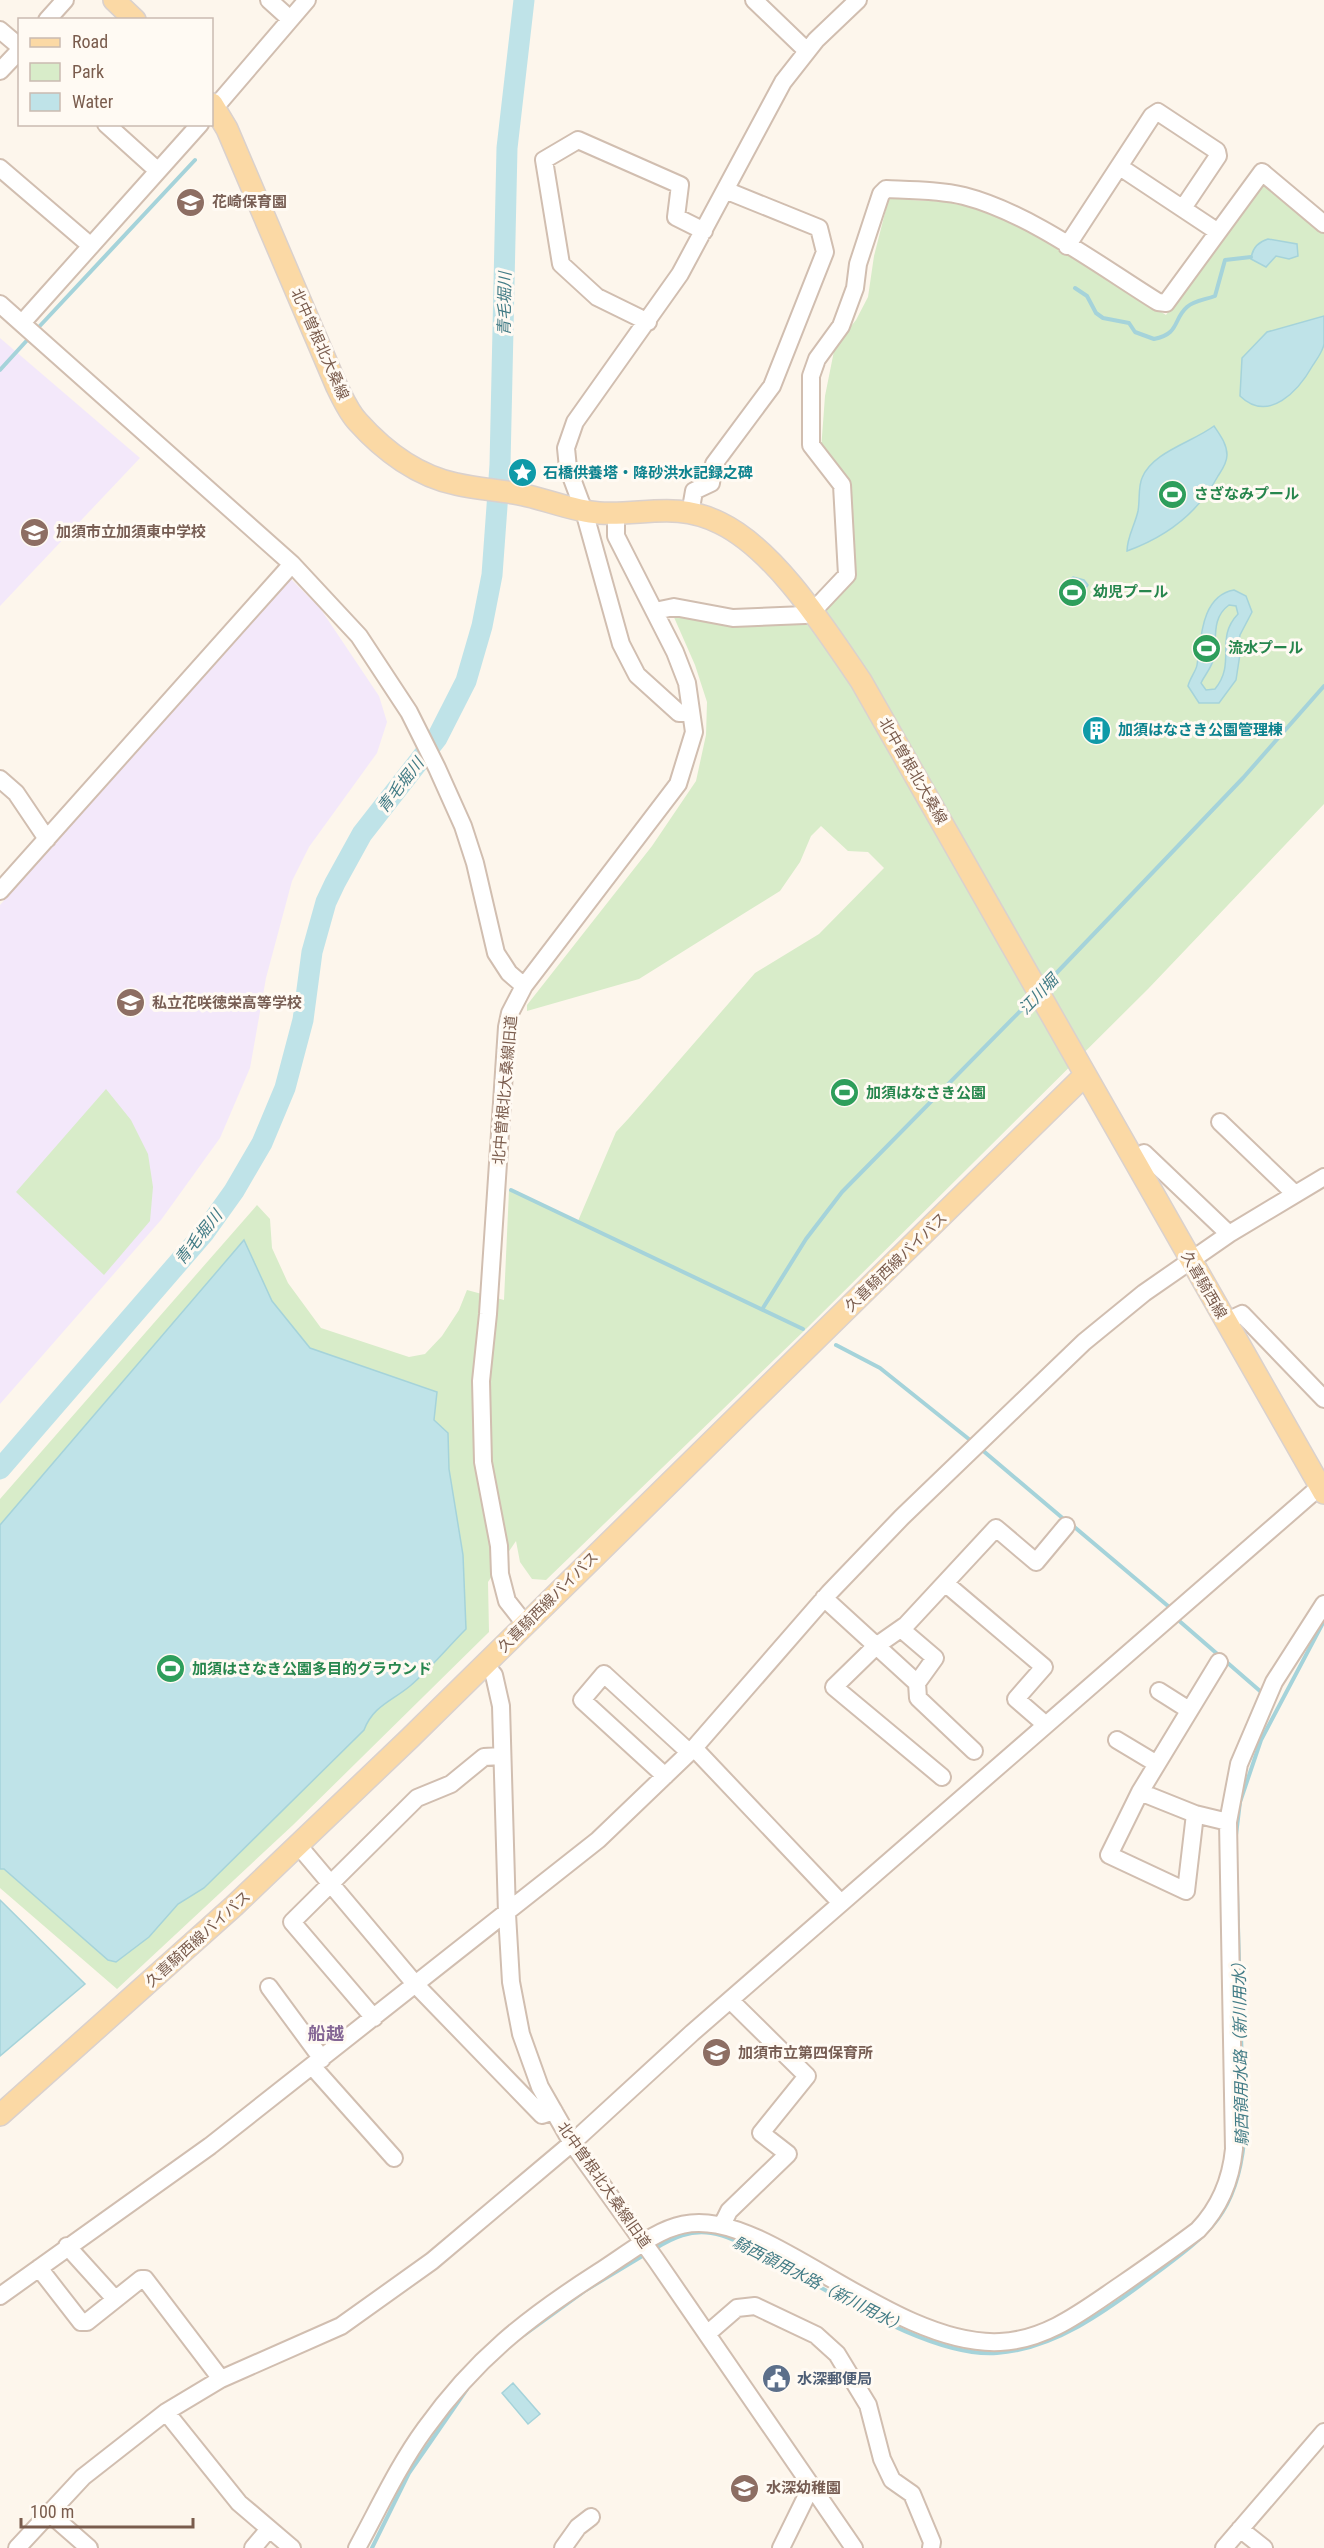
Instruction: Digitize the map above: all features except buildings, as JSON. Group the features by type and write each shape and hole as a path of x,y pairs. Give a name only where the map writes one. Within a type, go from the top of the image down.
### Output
{"main road":[{"path":"114,0 133,18"},
{"name":"北中曽根北大桑線","path":"213,109 227,129 241,159 325,362 356,421 393,454 415,469 442,481 517,493 584,511 616,513 656,509 690,514 719,522 744,539 778,569 813,611 861,681 1084,1076"},
{"name":"久喜騎西線バイパス","path":"0,2115 98,2030 298,1845 1084,1076"},
{"name":"久喜騎西線","path":"1084,1076 1323,1488"}],"street":[{"path":"49,18 65,0"},
{"path":"269,0 290,19"},
{"path":"213,107 307,0"},
{"path":"754,0 807,51"},
{"path":"691,712 679,712 656,694 627,660 566,457 570,429 680,274 777,91 807,51 858,0"},
{"path":"0,30 18,47"},
{"path":"0,71 18,51"},
{"path":"1067,246 1154,114 1158,112 1215,148 1218,156 1183,208"},
{"path":"108,126 158,171"},
{"path":"22,323 198,126"},
{"path":"648,322 597,297 561,264 544,160 578,140 680,185 676,217 704,231"},
{"path":"1120,167 1218,232"},
{"path":"0,168 91,246"},
{"path":"655,611 674,608 733,618 805,615 813,611 847,575 842,485 811,444 811,376 817,359 841,326 855,288 858,264 881,194 886,189 963,195 1026,221 1158,302 1166,303 1262,172 1324,224"},
{"path":"690,514 694,491 711,483 714,464 772,386 825,252 819,228 725,190"},
{"path":"0,304 292,564 359,636 409,712 437,768 463,826 475,862 496,953 509,973 524,986"},
{"name":"北中曽根北大桑線旧道","path":"525,1624 507,1601 500,1574 499,1546 483,1462 481,1381 488,1314 507,1027 510,1013 524,986 678,784 694,732 687,683 655,611 616,536 616,513"},
{"path":"0,891 292,564"},
{"path":"0,779 15,793 47,839"},
{"path":"1220,1122 1295,1194"},
{"path":"1144,1153 1228,1234"},
{"path":"0,2296 210,2146 416,1986 598,1840 692,1750 824,1598 902,1517 1084,1342 1144,1293 1228,1234 1324,1177"},
{"path":"1225,1322 1242,1314 1324,1399"},
{"path":"17,2548 83,2477 166,2412 221,2379 341,2326 432,2260 572,2143 614,2102 841,1903 1323,1488"},
{"path":"942,1777 834,1686 876,1646 901,1629 996,1528 1036,1562 1066,1526"},
{"path":"945,1583 1044,1667 1016,1699 1046,1725"},
{"path":"824,1598 917,1683"},
{"path":"357,2548 423,2431 476,2366 536,2313 643,2241 681,2224 696,2221 722,2225 760,2239 901,2315 951,2337 1000,2342 1049,2331 1083,2311 1198,2230 1209,2218 1225,2190 1234,2149 1228,1822 1239,1764 1274,1682 1324,1604"},
{"path":"901,1629 935,1658 917,1683 918,1698 974,1751"},
{"path":"1195,1814 1186,1891 1109,1855 1140,1792 1219,1662"},
{"name":"北中曽根北大桑線旧道","path":"484,1665 494,1675 499,1688 511,1982 521,2034 540,2087 572,2143 643,2241 854,2548"},
{"path":"665,1776 582,1700 604,1674 692,1750 841,1903"},
{"path":"1159,1691 1189,1710"},
{"path":"1117,1740 1157,1764"},
{"path":"374,2018 292,1922 329,1882 417,1798 451,1784 484,1757 502,1756"},
{"path":"1140,1792 1195,1814 1228,1822"},
{"path":"298,1845 416,1986 542,2115 554,2111"},
{"path":"269,1987 317,2062 394,2158"},
{"path":"722,2225 729,2211 788,2154 761,2133 807,2076 730,2000"},
{"path":"67,2246 116,2299"},
{"path":"39,2268 81,2322 87,2322 141,2279 145,2279 221,2379"},
{"path":"707,2334 737,2308 755,2306 816,2335 837,2354 868,2405 882,2459 892,2480 913,2497 932,2542 931,2548"},
{"path":"166,2412 224,2487 292,2548"},
{"path":"1224,2548 1324,2432"},
{"path":"781,2548 808,2493 813,2488"},
{"path":"49,2513 89,2548"},
{"path":"563,2548 578,2527 591,2517"},
{"path":"253,2548 269,2529"},
{"path":"1240,2529 1264,2548"}],"shaded area":[{"name":"加須市立加須東中学校","path":"0,338 140,458 0,606"},
{"name":"私立花咲徳栄高等学校","path":"291,579 320,608 379,696 387,722 377,753 309,847 292,881 266,978 250,1068 220,1138 161,1220 0,1404 0,905"}],"green space":[{"name":"加須はなさき公園","path":"1261,182 1324,233 1324,804 1148,989 807,1328 546,1580 532,1579 520,1562 516,1541 488,1582 489,1632 293,1825 117,1989 0,1888 0,1499 257,1205 270,1219 272,1248 288,1283 321,1328 409,1357 425,1354 442,1336 459,1310 467,1290 504,1300 509,1190 578,1221 616,1132 755,973 819,934 884,868 868,852 848,851 821,826 811,836 800,862 780,891 639,979 527,1011 527,1005 652,846 696,781 706,735 707,702 695,665 673,615 805,622 851,577 847,484 821,450 825,396 835,346 856,320 868,297 874,256 889,197 897,194 909,200 955,202 1021,223 1166,315"},
{"path":"106,1089 131,1120 148,1154 153,1187 150,1221 104,1275 16,1192"}],"water":[{"path":"1268,239 1297,244 1298,256 1289,259 1276,256 1266,267 1251,259 1256,246"},
{"path":"1324,316 1324,344 1320,355 1291,393 1272,405 1262,406 1251,404 1240,396 1242,358 1267,332"},
{"name":"さざなみプール","path":"1214,426 1221,436 1227,455 1224,466 1210,489 1191,512 1168,531 1127,551 1138,511 1141,482 1147,469 1164,454"},
{"name":"幼児プール","path":"1073,577 1084,580 1088,585 1074,605 1067,603 1062,594 1064,583"},
{"name":"流水プール","path":"1234,590 1246,596 1252,612 1240,635 1238,646 1242,653 1236,680 1219,703 1199,703 1188,686 1197,665 1208,610 1223,594","holes":["1229,605 1236,606 1238,614 1227,632 1226,660 1221,679 1215,689 1206,690 1201,683 1213,661 1219,616"]},
{"name":"加須はさなき公園多目的グラウンド","path":"244,1240 272,1301 310,1348 437,1392 434,1420 448,1433 449,1469 463,1555 466,1629 417,1679 378,1709 364,1730 204,1888 178,1904 149,1937 116,1962 108,1960 4,1869 0,1869 0,1525"},
{"path":"0,1900 85,1984 0,2056"},
{"path":"513,2383 540,2414 528,2424 502,2393"}],"waterway":[{"name":"青毛堀川","path":"0,1469 204,1233 234,1191 262,1143 285,1088 303,1020 312,952 326,902 362,834 437,738 466,681 482,626 492,575 500,465 507,148 524,0"},
{"path":"37,329 195,160"},
{"path":"1075,288 1087,296 1096,313 1103,318 1129,323 1135,332 1154,339 1168,334 1190,305 1215,296 1225,260 1251,257"},
{"path":"0,370 30,337"},
{"name":"江川堀","path":"1044,986 1243,778 1324,686"},
{"name":"江川堀","path":"763,1308 806,1239 842,1192 1033,998"},
{"path":"511,1190 803,1329"},
{"path":"836,1345 880,1368 970,1440"},
{"path":"981,1449 1066,1521"},
{"path":"1072,1525 1168,1606"},
{"path":"1177,1619 1260,1691"},
{"name":"騎西領用水路（新川用水）","path":"1236,1835 1240,1802 1261,1740 1324,1621"},
{"name":"騎西領用水路（新川用水）","path":"656,2248 689,2234 703,2232 727,2237 882,2320 942,2345 971,2352 997,2353 1039,2344 1097,2315 1150,2278 1203,2236 1226,2207 1234,2189 1244,2142 1237,1890"},
{"name":"騎西領用水路（新川用水）","path":"524,2335 586,2290 644,2255"},
{"name":"騎西領用水路（新川用水）","path":"372,2548 409,2473 467,2389"}],"place":[{"name":"花崎保育園","path":"191,202"},
{"name":"石橋供養塔・降砂洪水記録之碑","path":"522,473"},
{"name":"さざなみプール","path":"1173,494"},
{"name":"加須市立加須東中学校","path":"35,532"},
{"name":"幼児プール","path":"1072,592"},
{"name":"流水プール","path":"1207,648"},
{"name":"加須はなさき公園管理棟","path":"1097,730"},
{"name":"私立花咲徳栄高等学校","path":"131,1003"},
{"name":"加須はなさき公園","path":"845,1093"},
{"name":"加須はさなき公園多目的グラウンド","path":"171,1669"},
{"name":"加須市立第四保育所","path":"717,2053"},
{"name":"水深郵便局","path":"776,2379"},
{"name":"水深幼稚園","path":"745,2488"}],"district":[{"name":"船越","path":"326,2034"}]}
